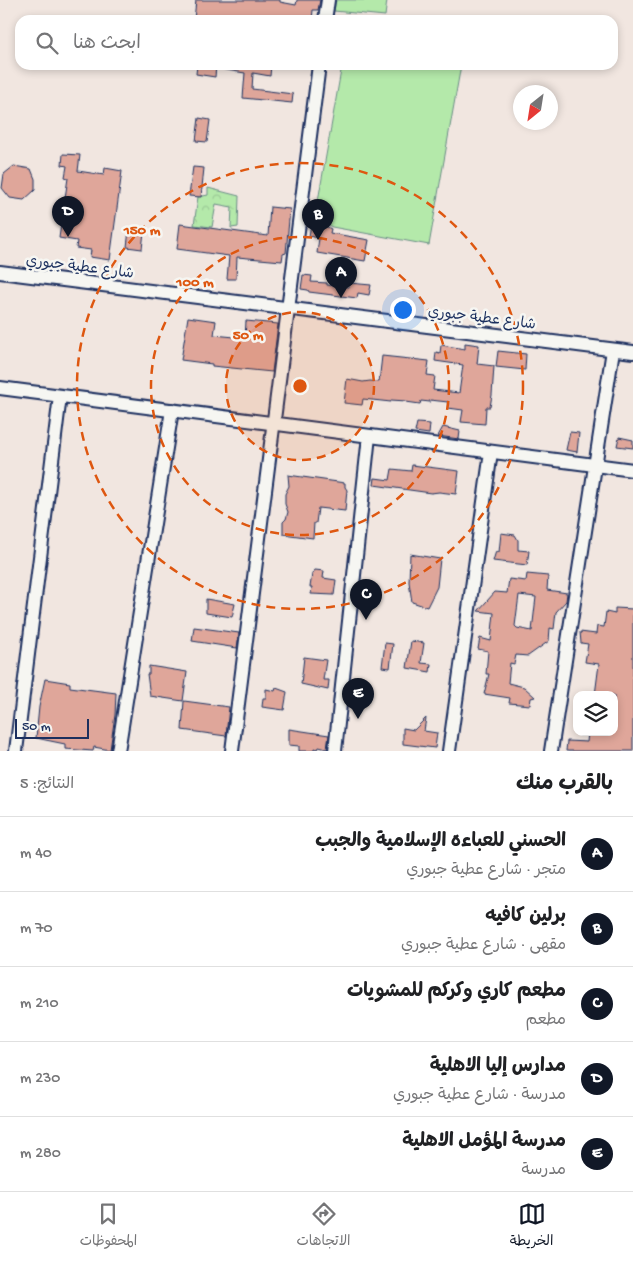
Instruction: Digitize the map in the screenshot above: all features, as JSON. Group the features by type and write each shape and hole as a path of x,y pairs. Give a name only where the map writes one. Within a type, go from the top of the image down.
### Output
{"street":[{"path":"326,15 328,0"},
{"path":"232,751 318,70"},
{"name":"شارع عطية جبوري","path":"0,272 633,352"},
{"path":"550,751 613,350"},
{"path":"0,388 633,470"},
{"path":"16,751 60,396"},
{"path":"118,751 172,410"},
{"path":"335,751 369,436"},
{"path":"449,751 491,452"}],"green space":[{"path":"336,0 387,0 385,15 334,11"},
{"path":"341,70 460,70 429,245 332,227 315,218"},
{"path":"208,188 239,196 238,227 231,228 232,207 216,204 212,227 194,225 198,197 208,195"}],"building":[{"path":"196,0 280,0 280,2 296,5 297,0 320,0 318,10 313,10 312,15 194,15"},
{"path":"196,70 216,70 215,77 196,74"},
{"path":"226,70 271,70 270,76 253,73 252,89 293,94 292,103 243,98 245,73"},
{"path":"199,118 210,120 207,142 196,141"},
{"path":"63,154 80,155 78,171 104,175 105,168 122,171 110,260 90,257 91,250 76,248 77,241 59,238 68,178 65,177 67,166 62,165"},
{"path":"14,166 31,169 35,179 35,190 24,200 10,198 2,188 4,174"},
{"path":"193,167 204,168 201,197 189,196"},
{"path":"270,207 290,209 286,253 283,254 282,261 237,257 236,279 227,279 229,256 177,249 180,224 268,236"},
{"path":"312,219 331,229 330,233 369,240 365,261 317,253 319,238 309,236"},
{"path":"129,230 144,232 142,249 127,247"},
{"path":"303,275 312,276 311,282 327,283 327,285 349,287 349,283 371,285 369,295 358,293 357,298 309,292 308,290 301,289"},
{"path":"188,317 216,321 214,335 245,338 246,321 278,324 272,372 212,366 212,364 181,360"},
{"path":"465,343 479,345 477,364 494,366 492,395 490,407 486,407 485,424 461,422 463,410 448,408 448,402 430,400 430,402 421,401 420,404 407,401 391,400 391,402 363,399 362,405 344,403 347,379 379,382 382,356 429,361 427,375 435,376 433,390 459,393 463,365 435,361 436,352 440,353 441,345 465,349"},
{"path":"498,351 526,354 525,370 496,367"},
{"path":"417,423 430,424 429,434 415,432"},
{"path":"443,427 460,431 459,439 438,436"},
{"path":"570,432 579,433 577,452 566,450"},
{"path":"619,437 633,440 633,448 617,446"},
{"path":"412,465 459,471 456,494 431,493 374,485 375,478 390,480 392,469 411,471"},
{"path":"288,475 345,483 347,490 345,511 318,508 313,538 283,534 283,522 288,512 285,504 285,494 289,486"},
{"path":"501,533 515,535 518,540 518,550 529,551 527,565 493,561 496,551 499,552"},
{"path":"410,554 440,559 437,587 427,607 412,602 409,582"},
{"path":"315,570 324,571 323,578 336,580 334,595 311,594 312,574"},
{"path":"527,574 548,576 547,590 567,593 566,601 556,612 554,629 550,628 549,641 528,656 516,655 514,664 510,663 508,683 524,687 535,697 531,698 530,705 509,703 510,698 484,694 489,674 486,674 488,651 478,649 480,638 491,641 494,613 478,611 495,592 507,593 509,579 526,581","holes":["519,595 536,597 532,631 517,628 515,626"]},
{"path":"206,599 235,604 232,617 206,613"},
{"path":"615,608 633,609 633,751 566,751 567,741 587,742 588,736 618,736 618,691 596,691 599,664 585,662 588,644 581,643 580,632 596,634 597,626 604,627 606,612 615,614"},
{"path":"194,627 239,633 237,648 192,641"},
{"path":"411,641 424,643 421,663 431,664 430,672 407,668"},
{"path":"385,643 393,644 390,668 382,667"},
{"path":"304,657 326,660 323,680 329,680 328,690 301,684"},
{"path":"149,666 187,672 183,701 150,696 147,674 149,674"},
{"path":"45,679 70,683 70,687 116,693 110,750 94,747 93,751 65,749 65,744 36,738 39,707"},
{"path":"276,688 287,692 284,710 262,707 263,698 266,698 266,689 275,691"},
{"path":"184,701 229,707 226,736 182,730"},
{"path":"426,718 424,731 437,733 435,748 403,744 403,728 414,730"},
{"path":"289,729 329,735 327,749 319,747 318,749 314,748 314,751 299,751 299,746 289,745"}],"place":[{"name":"مدارس إليا الاهلية","path":"68,237"},
{"name":"برلين كافيه","path":"318,240"},
{"name":"الحسني للعباءه الإسلامية والجبب","path":"341,298"},
{"name":"مطعم كاري وكركم للمشويات","path":"366,620"},
{"name":"مدرسة المؤمل الاهلية","path":"358,719"}]}
